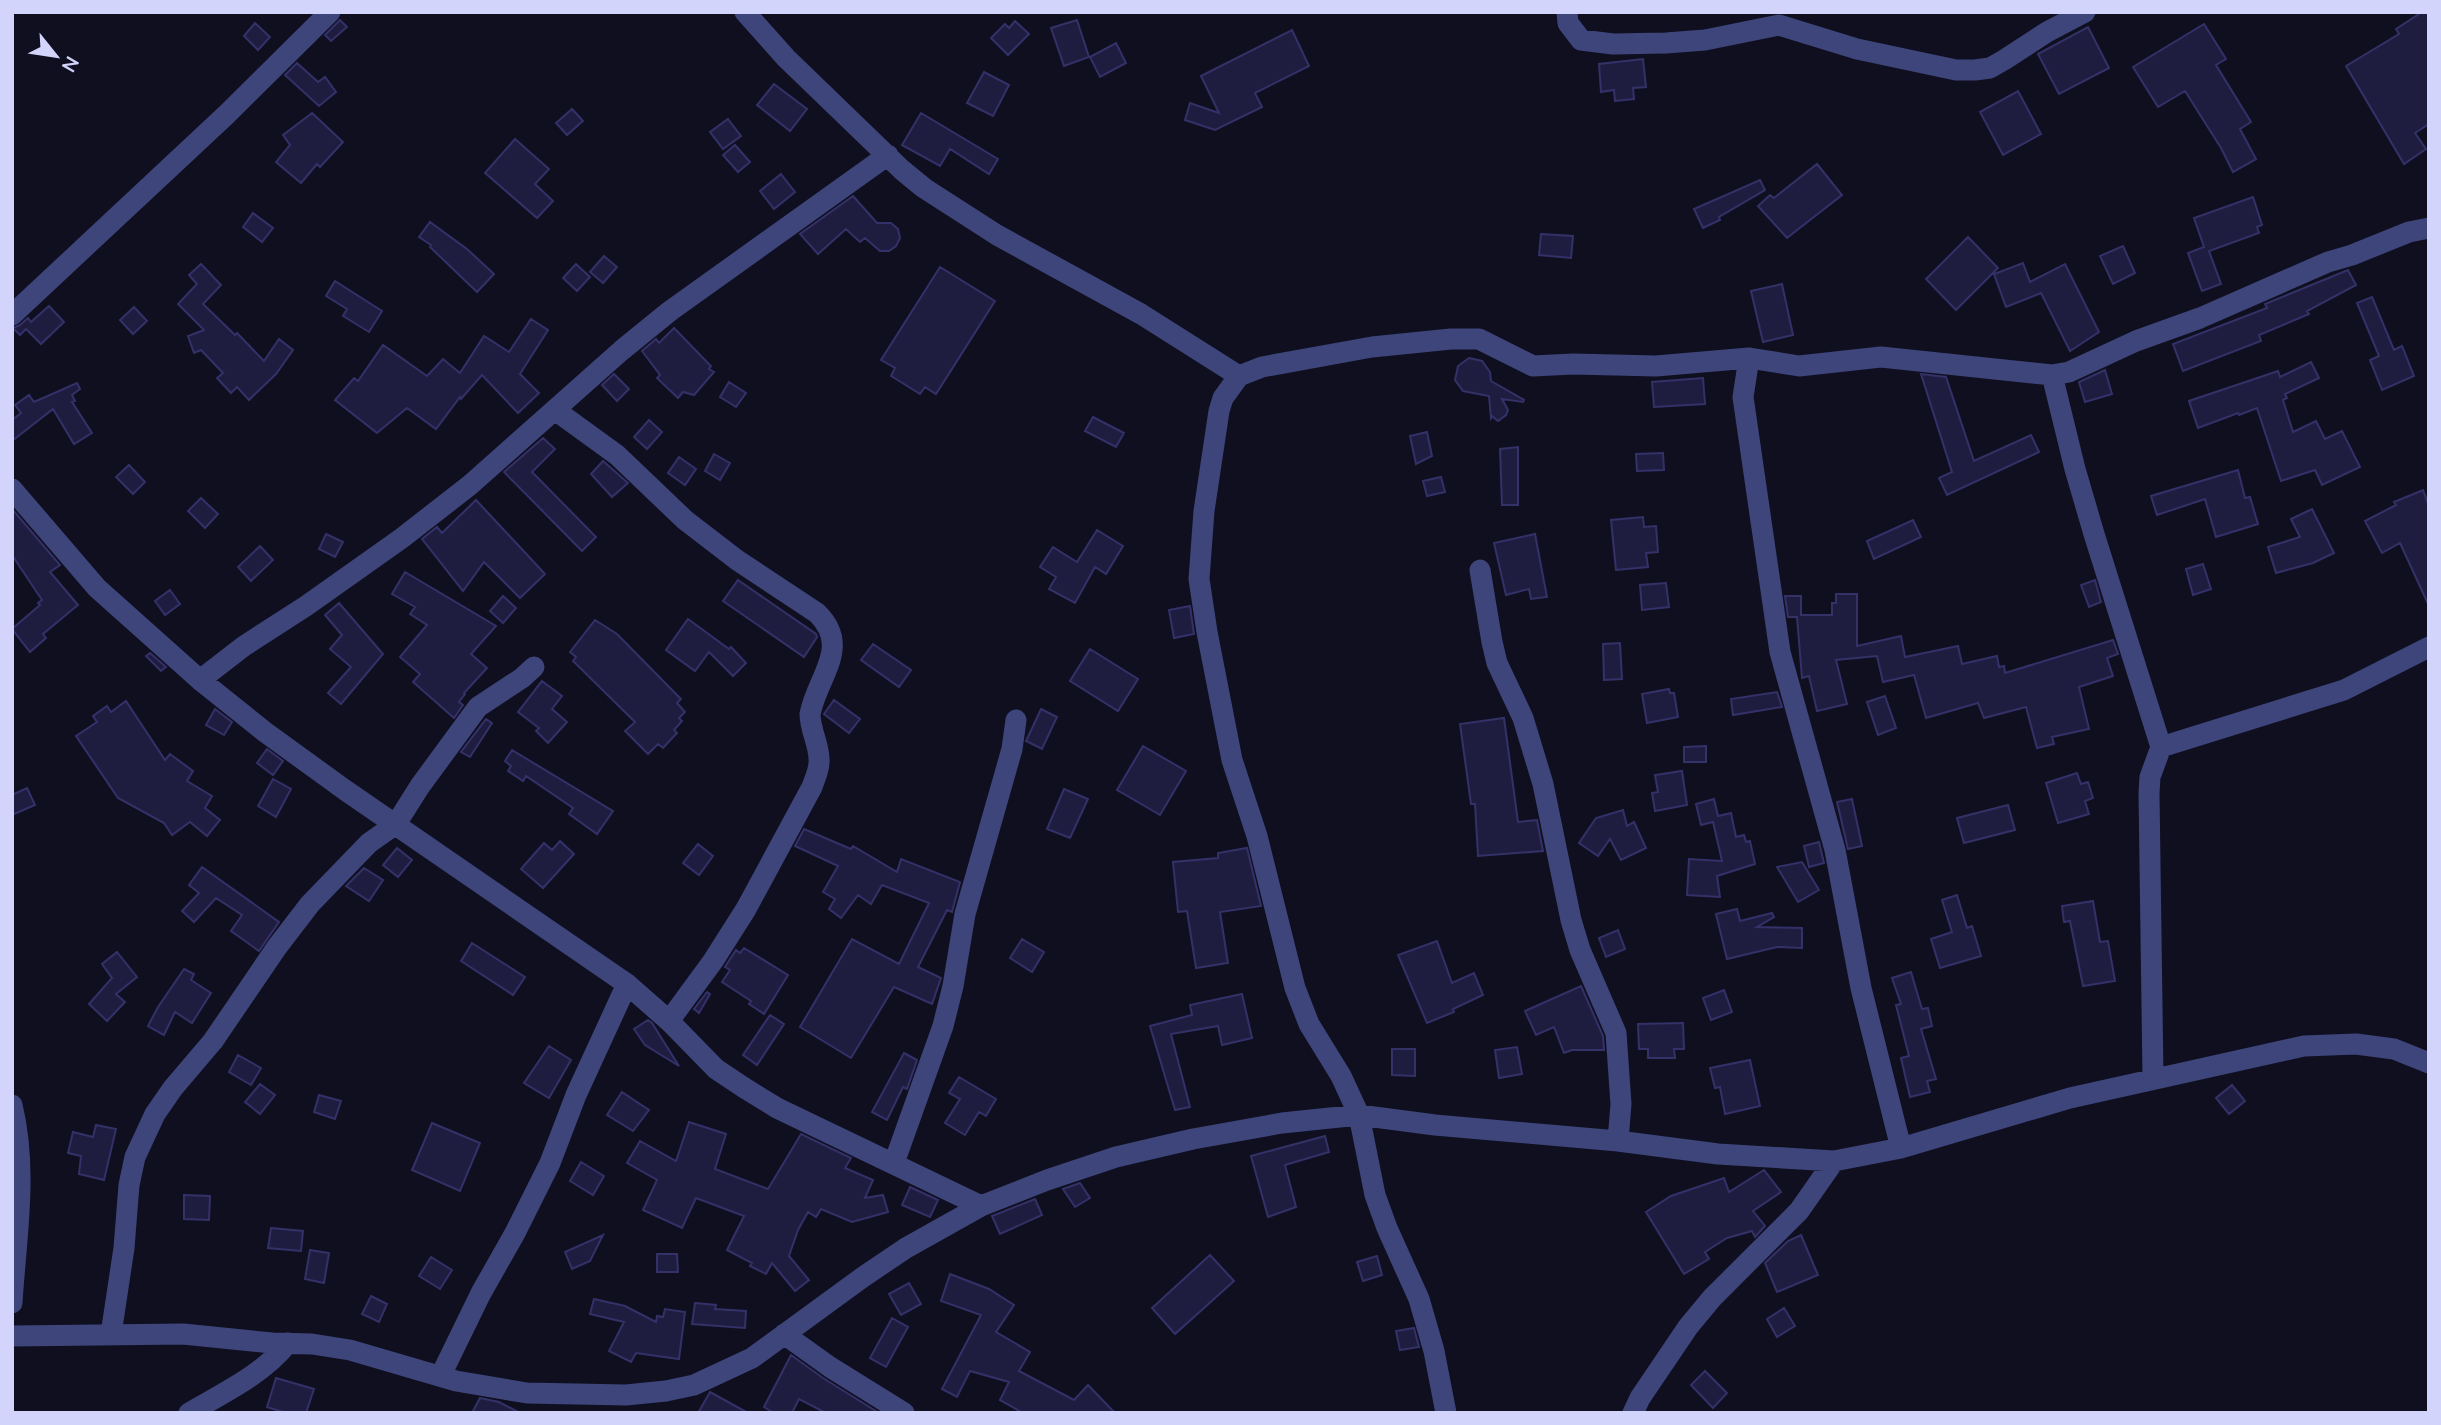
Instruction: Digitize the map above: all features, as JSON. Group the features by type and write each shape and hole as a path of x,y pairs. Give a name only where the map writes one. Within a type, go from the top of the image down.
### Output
{"street":[{"path":"12,315 217,123 330,12"},
{"path":"774,12 751,19 786,58 917,182 997,235 1141,314 1239,376"},
{"path":"1567,12 1569,23 1581,40 1613,44 1705,40 1782,18 1857,48 1956,70 1990,68 2085,12"},
{"path":"200,680 244,646 402,538 470,485 670,311 888,155"},
{"path":"1446,1413 1434,1350 1419,1299 1387,1228 1376,1195 1359,1115 1341,1076 1309,1024 1295,988 1257,836 1233,760 1207,632 1199,579 1204,511 1219,411 1223,398 1239,376 1262,367 1339,352 1451,339 1479,339 1533,366 1656,366 1749,358 1799,366 1851,359 1905,357 2052,375 2069,372 2136,341 2200,318 2328,261 2352,255 2409,232 2429,228"},
{"path":"1749,358 1743,397 1780,652 1835,850 1861,988 1901,1148"},
{"path":"2052,375 2090,521 2161,747 2150,778 2149,793 2153,1078"},
{"path":"555,410 617,456 685,520 737,560 817,613 828,623 833,637 833,650 810,714 810,725 820,758 812,787 746,909 713,961 669,1021"},
{"path":"12,489 107,597 200,680 265,732 627,984 669,1021 716,1069 777,1108 982,1206"},
{"path":"1480,570 1497,663 1523,718 1543,784 1571,920 1580,950 1616,1033 1621,1104 1618,1141"},
{"path":"2161,747 2344,690 2429,648"},
{"path":"111,1334 124,1248 129,1185 135,1157 155,1114 213,1041 310,904 369,843 396,824 420,786 478,707 523,678 534,667"},
{"path":"894,1164 943,1026 953,986 965,914 1007,770 1017,720"},
{"path":"441,1375 550,1163 576,1095 627,984"},
{"path":"12,1336 183,1334 330,1346 479,1386 527,1393 626,1395 666,1391 694,1385 752,1358 873,1270 982,1206 1116,1157 1193,1139 1282,1123 1359,1115 1435,1125 1618,1141 1718,1154 1834,1161 1901,1148 2070,1098 2273,1052 2356,1044 2394,1049 2429,1063"},
{"path":"12,1105 22,1182 12,1303"},
{"path":"1633,1413 1640,1398 1688,1327 1712,1298 1799,1210 1834,1161"},
{"path":"785,1335 904,1413"},
{"path":"189,1413 252,1377 274,1360 288,1343"}],"building":[{"path":"2422,12 2429,12 2429,124 2415,133 2426,149 2404,164 2346,66 2399,34 2396,29"},
{"path":"340,20 347,27 331,41 325,35"},
{"path":"1077,20 1089,57 1064,66 1051,28"},
{"path":"1015,21 1029,34 1008,55 991,38 1005,24 1009,28"},
{"path":"255,23 270,37 258,50 244,36"},
{"path":"2204,24 2226,59 2216,65 2251,122 2240,129 2256,159 2233,172 2185,91 2158,107 2133,67"},
{"path":"2088,27 2109,68 2059,94 2038,54"},
{"path":"1292,30 1309,66 1255,93 1262,107 1215,130 1185,120 1190,103 1219,113 1201,76"},
{"path":"1116,43 1126,63 1100,77 1090,57"},
{"path":"1643,59 1646,87 1633,88 1634,99 1615,101 1614,90 1601,92 1599,64"},
{"path":"297,63 318,82 325,77 336,92 319,106 285,75"},
{"path":"984,72 1009,85 993,116 967,103"},
{"path":"774,84 807,109 790,131 757,105"},
{"path":"2018,91 2041,134 2003,155 1980,112"},
{"path":"572,109 583,121 567,135 556,123"},
{"path":"312,113 343,142 320,167 317,164 301,183 276,162 290,145 283,135"},
{"path":"921,113 998,159 989,174 950,149 940,166 902,145"},
{"path":"728,119 741,136 723,149 710,132"},
{"path":"515,139 549,169 535,184 553,201 537,218 485,173"},
{"path":"735,145 750,162 738,172 723,155"},
{"path":"1817,164 1842,195 1787,238 1758,206 1770,195 1774,198"},
{"path":"781,174 795,192 774,209 760,191"},
{"path":"1760,180 1765,190 1703,228 1694,209"},
{"path":"853,196 877,223 891,223 898,229 900,238 896,246 889,251 880,251 865,238 860,242 846,229 818,254 800,234"},
{"path":"2253,197 2262,225 2257,227 2259,233 2209,251 2221,284 2202,291 2188,253 2204,247 2194,218"},
{"path":"253,213 273,228 262,242 243,227"},
{"path":"430,222 467,249 494,274 477,292 430,247 431,245 419,237"},
{"path":"1541,234 1573,236 1571,258 1539,255"},
{"path":"1968,237 1998,268 1956,310 1926,279"},
{"path":"2123,246 2135,273 2113,284 2100,256"},
{"path":"604,256 617,267 603,283 590,272"},
{"path":"2023,263 2030,282 2065,264 2099,332 2070,351 2041,293 2006,307 1994,274"},
{"path":"201,264 221,285 203,304 235,335 237,333 264,361 279,339 293,350 276,374 249,400 237,387 231,393 217,378 223,373 201,350 194,353 188,336 204,330 178,304 197,284 189,275"},
{"path":"576,264 590,277 577,291 563,278"},
{"path":"940,267 995,301 936,394 925,387 920,394 891,376 895,368 881,360"},
{"path":"2348,270 2356,285 2307,311 2309,314 2259,335 2261,341 2183,371 2173,344 2267,308 2265,304"},
{"path":"335,281 382,311 369,332 343,316 347,309 326,296"},
{"path":"1782,284 1793,335 1763,342 1751,291"},
{"path":"2372,297 2394,350 2402,346 2414,376 2382,390 2370,360 2379,356 2357,303"},
{"path":"49,306 64,322 41,344 26,329 20,335 13,328 28,318 31,322"},
{"path":"134,307 147,321 133,334 120,320"},
{"path":"531,319 548,330 520,374 539,393 518,413 482,375 461,399 460,397 436,429 407,408 377,433 335,400 354,378 358,381 383,345 427,376 443,359 460,373 484,336 509,352"},
{"path":"674,328 714,372 694,395 683,392 678,398 657,378 660,375 642,351 656,339 659,343"},
{"path":"1469,358 1482,361 1490,372 1491,381 1524,400 1523,402 1502,399 1508,410 1506,415 1498,421 1492,416 1491,418 1489,396 1463,391 1455,380 1458,366"},
{"path":"2311,362 2319,378 2285,394 2287,398 2283,400 2293,432 2316,421 2325,439 2342,431 2360,467 2322,485 2315,470 2281,481 2257,408 2198,428 2189,401 2278,371 2280,377"},
{"path":"2105,370 2112,394 2085,402 2079,382"},
{"path":"614,374 629,389 617,401 602,385"},
{"path":"1921,374 1946,377 1974,461 2031,435 2039,452 1947,495 1939,478 1952,472"},
{"path":"1703,378 1705,404 1654,407 1652,382"},
{"path":"729,382 746,393 736,407 720,397"},
{"path":"77,383 80,389 72,395 75,401 72,402 92,433 74,444 53,409 12,441 12,420 21,413 15,405 29,395 34,402"},
{"path":"1093,417 1124,433 1116,447 1085,431"},
{"path":"649,420 662,432 647,449 634,437"},
{"path":"1427,432 1432,456 1416,464 1410,436"},
{"path":"543,438 555,449 532,472 596,537 582,551 504,472"},
{"path":"1518,447 1518,505 1502,505 1500,449"},
{"path":"1663,453 1664,470 1637,471 1636,454"},
{"path":"714,454 730,463 720,480 705,471"},
{"path":"679,457 696,469 685,485 668,473"},
{"path":"603,461 628,483 612,497 591,474"},
{"path":"129,465 145,482 133,494 116,477"},
{"path":"2238,470 2245,498 2250,497 2258,524 2216,537 2205,499 2157,515 2151,496"},
{"path":"1441,477 1445,492 1427,496 1423,481"},
{"path":"2423,490 2429,506 2429,606 2400,543 2382,553 2365,521 2396,505 2394,502"},
{"path":"201,498 218,514 205,528 188,511"},
{"path":"476,500 545,574 520,598 484,562 463,591 422,539 437,527 442,533"},
{"path":"12,509 60,565 50,572 78,605 43,634 46,638 30,652 12,629 40,605 38,603 42,600 12,555"},
{"path":"2312,509 2334,553 2313,563 2276,573 2268,547 2300,537 2291,519"},
{"path":"1643,517 1644,527 1656,526 1658,552 1646,553 1648,567 1616,570 1611,520"},
{"path":"1913,520 1921,537 1874,559 1867,541"},
{"path":"1097,530 1123,546 1106,574 1095,567 1075,603 1049,589 1056,577 1040,567 1053,547 1077,562"},
{"path":"326,534 343,542 335,557 319,549"},
{"path":"1535,534 1547,597 1531,599 1529,589 1506,595 1494,543"},
{"path":"260,546 273,560 251,581 238,567"},
{"path":"2203,564 2211,589 2193,595 2186,569"},
{"path":"405,572 496,626 471,654 487,668 464,693 459,702 463,705 454,718 413,682 420,674 400,657 427,625 410,614 415,607 392,594"},
{"path":"738,580 816,634 817,637 804,657 723,601"},
{"path":"2095,580 2101,602 2089,607 2081,585"},
{"path":"1666,583 1669,607 1642,610 1640,585"},
{"path":"170,590 180,604 165,615 155,601"},
{"path":"1836,594 1857,594 1857,646 1901,636 1905,657 1958,646 1962,664 1997,656 1999,667 2004,666 2005,673 2113,640 2118,654 2107,658 2113,676 2079,687 2089,729 2052,737 2054,744 2037,748 2026,707 1984,718 1978,703 1926,718 1914,675 1883,682 1877,656 1836,660 1847,704 1817,711 1809,676 1802,678 1797,617 1788,617 1785,596 1801,596 1801,615 1832,615 1832,603 1836,603"},
{"path":"503,596 516,608 503,623 490,611"},
{"path":"339,603 383,654 341,704 328,693 351,667 330,649 342,635 325,615"},
{"path":"1190,606 1194,634 1174,638 1169,610"},
{"path":"688,619 729,649 731,647 746,663 733,676 709,652 695,671 666,650"},
{"path":"595,620 617,634 681,699 677,703 685,712 679,718 682,721 674,730 677,733 663,748 658,744 648,754 625,731 635,722 573,661 576,657 570,652"},
{"path":"1620,643 1622,679 1604,680 1603,644"},
{"path":"873,644 911,670 899,687 861,660"},
{"path":"1090,649 1138,679 1118,711 1070,681"},
{"path":"150,653 166,667 161,671 146,656"},
{"path":"542,681 562,696 552,709 567,722 548,743 536,731 539,728 518,712"},
{"path":"1669,689 1670,693 1674,693 1678,717 1647,723 1642,694"},
{"path":"1777,692 1782,707 1733,715 1731,699"},
{"path":"1885,696 1896,728 1878,735 1867,702"},
{"path":"834,700 860,719 849,733 824,714"},
{"path":"126,701 165,760 170,754 193,771 187,781 212,796 205,808 220,820 207,836 190,822 172,835 164,823 118,798 76,736 97,722 93,716 107,706 111,712"},
{"path":"215,709 232,722 224,735 206,725"},
{"path":"1041,709 1057,717 1042,749 1026,741"},
{"path":"1504,718 1518,822 1537,820 1543,851 1478,856 1475,804 1471,804 1460,724"},
{"path":"486,719 492,723 470,757 461,752"},
{"path":"1143,746 1186,771 1160,815 1117,790"},
{"path":"1706,746 1706,762 1684,762 1684,747"},
{"path":"267,749 283,761 273,775 257,763"},
{"path":"512,750 613,811 597,834 569,814 573,808 526,776 523,781 508,771 511,766 505,761"},
{"path":"1682,771 1687,805 1655,811 1652,793 1658,792 1655,775"},
{"path":"2077,773 2081,784 2088,782 2093,798 2085,801 2089,814 2058,823 2046,783"},
{"path":"273,779 291,789 276,817 258,806"},
{"path":"27,788 35,805 12,815 12,795"},
{"path":"1064,789 1088,799 1070,838 1047,829"},
{"path":"1714,799 1718,816 1731,813 1736,837 1744,835 1746,842 1750,841 1755,864 1717,876 1720,897 1687,895 1689,859 1722,861 1713,822 1701,825 1696,804"},
{"path":"1852,799 1862,846 1848,849 1837,802"},
{"path":"2008,805 2015,830 1964,843 1957,818"},
{"path":"1623,810 1627,826 1634,822 1646,848 1621,860 1610,839 1598,856 1579,843 1596,818"},
{"path":"804,829 851,849 853,846 897,872 901,859 960,882 952,912 947,910 918,967 941,978 932,1004 894,987 851,1058 800,1027 852,939 899,964 929,903 882,885 871,904 858,895 841,918 829,909 835,899 823,892 838,866 795,846"},
{"path":"560,841 574,854 543,888 521,869 544,843 552,850"},
{"path":"1819,842 1824,863 1809,867 1804,846"},
{"path":"698,844 713,856 699,875 683,863"},
{"path":"397,848 412,860 398,877 383,865"},
{"path":"1247,848 1261,906 1220,912 1228,963 1196,968 1187,911 1178,912 1173,862 1218,858 1218,853"},
{"path":"1802,862 1819,890 1798,902 1777,867"},
{"path":"202,867 279,922 259,951 231,931 242,915 216,898 194,922 182,911 199,893 189,885"},
{"path":"364,868 383,880 369,901 346,886"},
{"path":"1957,895 1967,928 1972,926 1981,956 1940,968 1931,939 1952,932 1942,900"},
{"path":"2093,901 2100,942 2108,941 2115,981 2083,986 2070,921 2064,922 2062,906"},
{"path":"1737,909 1740,921 1772,913 1774,917 1757,927 1802,928 1802,948 1777,947 1727,959 1716,914"},
{"path":"1618,930 1625,949 1606,957 1599,938"},
{"path":"1022,939 1044,952 1032,972 1010,958"},
{"path":"1437,941 1452,983 1474,973 1483,995 1453,1009 1454,1012 1427,1023 1398,955"},
{"path":"472,943 525,977 513,995 461,961"},
{"path":"744,948 788,975 764,1014 749,1004 751,1001 722,982 730,970 725,967 736,950 740,953"},
{"path":"117,952 137,977 116,994 125,1002 107,1021 89,1004 112,978 102,964"},
{"path":"184,969 194,974 191,980 211,993 192,1023 175,1012 164,1035 148,1026"},
{"path":"1911,972 1922,1009 1928,1008 1932,1026 1921,1029 1936,1079 1927,1081 1930,1092 1910,1097 1901,1058 1909,1056 1896,1005 1901,1004 1892,978"},
{"path":"1581,986 1603,1036 1604,1050 1572,1050 1564,1053 1554,1027 1536,1035 1525,1011"},
{"path":"1724,990 1732,1012 1711,1020 1703,998"},
{"path":"707,992 710,994 699,1013 694,1009"},
{"path":"1242,994 1252,1038 1222,1045 1218,1026 1171,1034 1190,1107 1175,1110 1150,1026 1192,1015 1190,1005"},
{"path":"770,1015 784,1024 757,1065 743,1055"},
{"path":"648,1020 679,1066 645,1045 634,1029"},
{"path":"1683,1023 1684,1049 1674,1049 1675,1058 1648,1058 1648,1049 1639,1049 1638,1024"},
{"path":"549,1046 571,1060 549,1098 524,1083"},
{"path":"1517,1047 1522,1074 1499,1078 1495,1050"},
{"path":"1392,1049 1415,1049 1415,1076 1392,1075"},
{"path":"904,1053 917,1060 907,1089 903,1087 887,1120 872,1112"},
{"path":"238,1055 261,1068 251,1085 229,1072"},
{"path":"1750,1060 1760,1106 1725,1114 1720,1087 1715,1088 1710,1068"},
{"path":"959,1077 996,1099 986,1116 979,1112 965,1135 945,1123 960,1099 949,1093"},
{"path":"260,1084 275,1095 260,1114 245,1102"},
{"path":"2232,1085 2245,1101 2229,1114 2216,1098"},
{"path":"622,1092 649,1110 633,1131 607,1115"},
{"path":"319,1095 341,1101 335,1119 314,1112"},
{"path":"689,1122 726,1134 715,1169 768,1189 801,1134 851,1158 845,1168 873,1180 865,1198 883,1195 888,1212 852,1222 821,1209 816,1217 808,1212 789,1256 809,1280 795,1291 772,1263 766,1274 727,1250 744,1216 696,1198 682,1228 643,1210 657,1180 627,1163 640,1141 676,1161"},
{"path":"432,1123 480,1143 460,1191 412,1170"},
{"path":"96,1125 116,1129 104,1180 79,1174 81,1156 68,1153 73,1132 93,1137"},
{"path":"1325,1136 1329,1152 1285,1165 1296,1207 1268,1217 1251,1156"},
{"path":"581,1162 604,1176 593,1195 570,1181"},
{"path":"1764,1170 1781,1192 1753,1211 1765,1226 1755,1237 1752,1231 1727,1238 1705,1252 1709,1259 1684,1274 1646,1212 1671,1196 1724,1178 1729,1192"},
{"path":"1080,1183 1090,1198 1075,1207 1063,1189"},
{"path":"910,1187 938,1200 930,1217 902,1205"},
{"path":"184,1195 210,1196 209,1220 184,1219"},
{"path":"1035,1199 1042,1215 1000,1234 992,1216"},
{"path":"271,1228 303,1231 301,1251 268,1248"},
{"path":"603,1235 590,1261 572,1269 565,1252"},
{"path":"1801,1235 1818,1275 1777,1292 1765,1263 1788,1241"},
{"path":"310,1250 329,1253 324,1283 305,1279"},
{"path":"657,1254 677,1254 678,1272 657,1272"},
{"path":"1210,1255 1234,1281 1175,1334 1152,1308"},
{"path":"1377,1256 1382,1275 1363,1281 1357,1262"},
{"path":"431,1257 452,1270 440,1289 419,1276"},
{"path":"950,1274 989,1289 1014,1305 996,1332 1030,1352 1019,1371 1074,1400 1088,1385 1115,1413 1023,1413 1000,1400 1009,1382 970,1371 957,1397 942,1389 981,1315 941,1301"},
{"path":"909,1283 921,1304 901,1315 889,1294"},
{"path":"371,1296 387,1304 379,1322 362,1314"},
{"path":"594,1299 625,1306 656,1322 657,1316 663,1317 665,1309 685,1312 679,1359 636,1353 631,1362 609,1351 624,1322 590,1314"},
{"path":"695,1303 716,1305 715,1309 746,1311 745,1328 692,1324"},
{"path":"1784,1308 1795,1326 1777,1337 1767,1319"},
{"path":"892,1318 908,1327 886,1367 870,1358"},
{"path":"1414,1328 1419,1347 1400,1350 1396,1331"},
{"path":"791,1355 879,1413 826,1413 799,1399 792,1413 774,1413 764,1407"},
{"path":"1705,1371 1727,1393 1713,1408 1691,1385"},
{"path":"276,1378 314,1389 306,1413 286,1413 267,1407"},
{"path":"710,1392 748,1413 698,1413"},
{"path":"480,1398 499,1402 520,1413 472,1413"}]}
